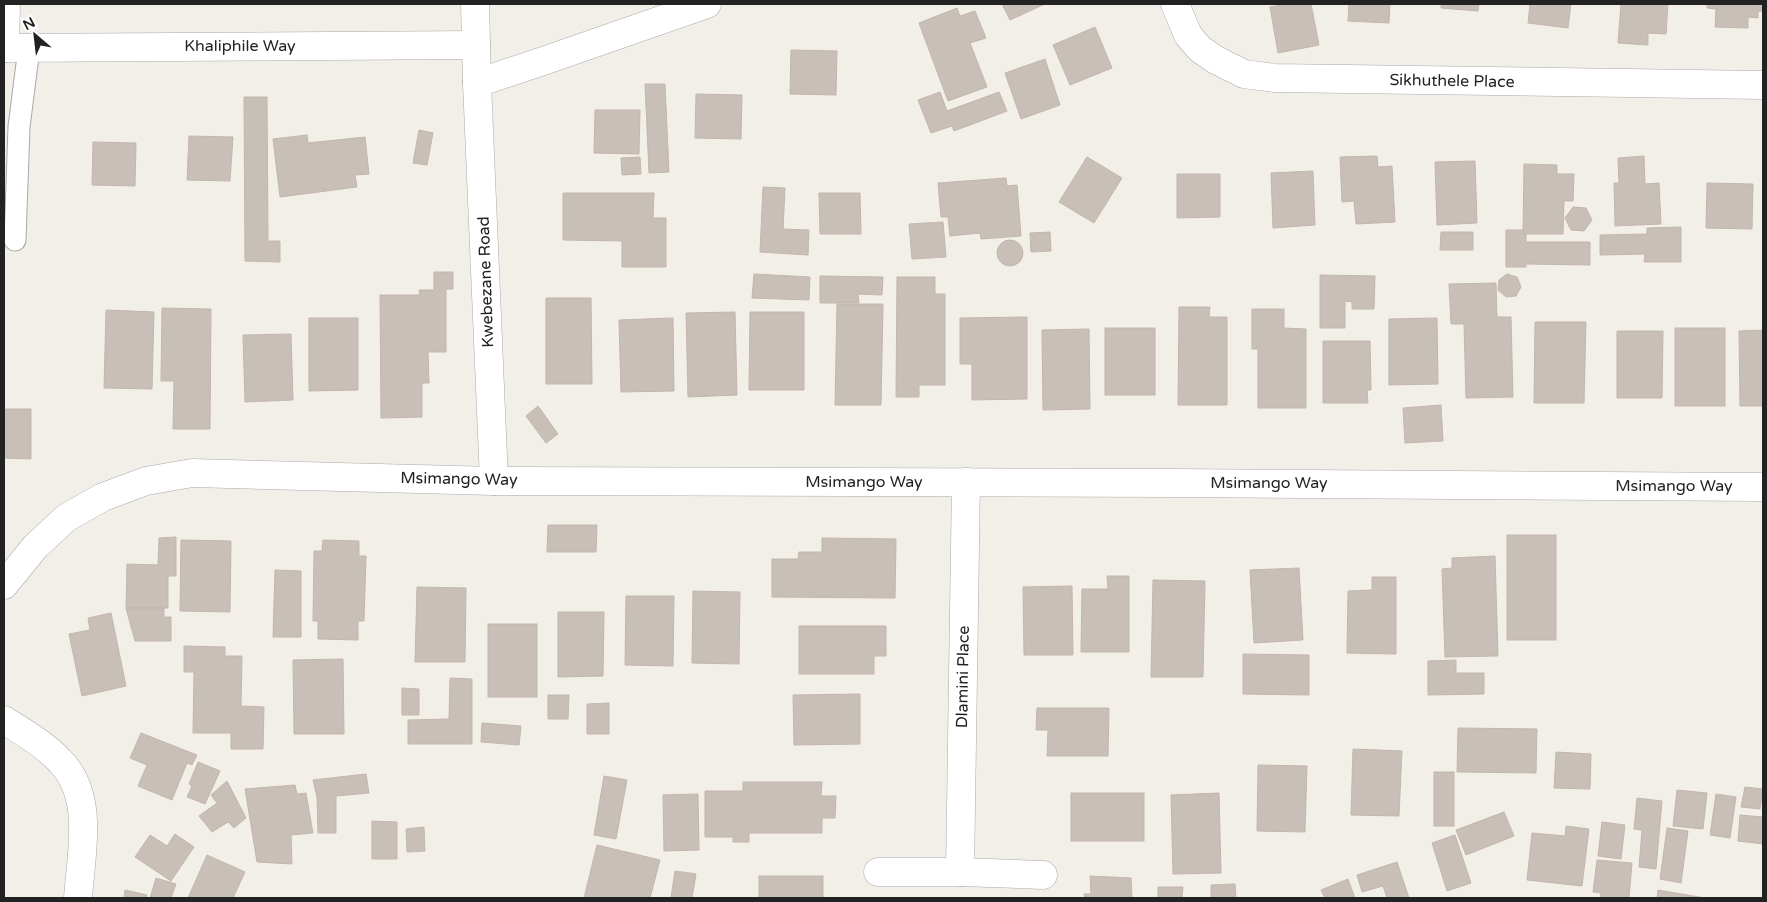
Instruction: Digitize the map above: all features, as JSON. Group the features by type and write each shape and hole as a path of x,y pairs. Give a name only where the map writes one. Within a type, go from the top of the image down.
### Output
{"street":[{"path":"6,4 12,48"},
{"name":"Kwebezane Road","path":"475,4 494,481"},
{"path":"477,83 707,4"},
{"name":"Sikhuthele Place","path":"1175,4 1188,35 1200,49 1216,60 1244,74 1284,78 1763,85"},
{"name":"Khaliphile Way","path":"12,48 476,45"},
{"name":"Msimango Way","path":"4,585 35,547 66,518 103,497 146,481 192,473 494,481 1763,487"},
{"name":"Dlamini Place","path":"960,872 966,482"},
{"path":"4,720 40,743 62,762 74,781 82,804 83,829 78,898"},
{"path":"878,872 1044,875"}],"lane":[{"path":"12,48 19,127 15,240"}],"building":[{"path":"1002,4 1045,4 1010,20"},
{"path":"1286,4 1311,4 1319,45 1278,53 1270,7"},
{"path":"1349,4 1390,4 1389,23 1348,21"},
{"path":"1441,4 1479,4 1478,11 1441,8"},
{"path":"1530,4 1571,4 1568,28 1528,23"},
{"path":"1621,4 1668,4 1666,34 1648,33 1648,45 1618,43"},
{"path":"1707,4 1763,4 1763,11 1758,11 1758,18 1748,17 1748,28 1715,27 1716,9 1707,8"},
{"path":"957,8 960,16 975,11 986,38 970,43 987,87 948,101 919,23"},
{"path":"1095,27 1112,68 1070,85 1053,45"},
{"path":"791,50 837,51 836,95 790,94"},
{"path":"1045,59 1060,105 1021,119 1005,73"},
{"path":"645,84 665,84 669,172 649,173"},
{"path":"940,92 947,111 999,92 1007,111 954,131 952,126 931,133 918,100"},
{"path":"696,94 742,95 741,139 695,138"},
{"path":"244,97 267,97 268,241 280,241 280,262 245,261"},
{"path":"595,110 640,110 639,154 594,153"},
{"path":"419,130 433,133 427,165 413,163"},
{"path":"307,135 308,143 365,137 369,174 355,175 357,187 280,197 273,139"},
{"path":"189,136 233,137 230,181 187,180"},
{"path":"93,142 136,143 135,186 92,185"},
{"path":"1377,156 1378,167 1392,166 1395,222 1356,224 1354,201 1342,202 1340,157"},
{"path":"1644,156 1645,184 1659,183 1661,224 1615,226 1614,183 1619,183 1618,158"},
{"path":"640,157 641,174 622,175 621,158"},
{"path":"1087,157 1122,178 1094,223 1059,202"},
{"path":"1475,161 1477,223 1437,225 1435,162"},
{"path":"1524,164 1557,165 1557,174 1574,174 1573,201 1564,201 1563,234 1523,234"},
{"path":"1313,171 1315,225 1273,228 1271,173"},
{"path":"1177,174 1220,174 1220,217 1177,218"},
{"path":"1006,178 1007,186 1017,185 1021,236 981,239 980,233 950,236 948,217 941,217 938,183"},
{"path":"1707,183 1753,184 1752,229 1706,228"},
{"path":"763,187 785,188 783,229 809,230 808,255 760,252"},
{"path":"563,193 654,193 653,218 666,218 666,267 622,267 622,241 563,240"},
{"path":"819,193 860,193 861,234 820,234"},
{"path":"1573,207 1586,208 1592,220 1584,231 1571,230 1565,218"},
{"path":"943,222 946,257 912,259 909,224"},
{"path":"1681,227 1681,262 1644,262 1645,254 1600,255 1600,235 1647,234 1647,228"},
{"path":"1506,230 1523,230 1523,234 1526,234 1526,242 1590,242 1590,265 1526,264 1526,267 1506,267"},
{"path":"1050,232 1051,251 1031,252 1030,233"},
{"path":"1441,232 1473,232 1473,250 1440,250"},
{"path":"1010,240 1019,244 1023,253 1019,262 1010,266 1001,262 997,253 1001,244"},
{"path":"434,272 453,272 453,289 446,289 446,352 428,352 429,383 422,383 422,417 381,418 380,295 420,295 419,290 434,290"},
{"path":"754,274 810,277 809,300 752,298"},
{"path":"1507,274 1517,277 1521,287 1516,296 1506,297 1498,290 1499,280"},
{"path":"1320,275 1375,276 1374,309 1352,309 1352,302 1345,301 1345,328 1320,328"},
{"path":"820,276 883,277 882,295 858,294 859,303 820,303"},
{"path":"897,277 935,277 935,294 945,294 945,385 919,385 919,397 896,397"},
{"path":"1496,283 1497,317 1511,317 1513,397 1466,398 1464,324 1451,324 1449,284"},
{"path":"546,298 591,298 592,384 546,384"},
{"path":"837,304 883,304 881,405 835,405"},
{"path":"1179,307 1210,307 1209,317 1227,317 1227,405 1178,405"},
{"path":"162,308 211,309 210,429 173,429 174,381 161,381"},
{"path":"1252,309 1284,309 1284,328 1306,329 1306,408 1258,408 1258,349 1252,349"},
{"path":"106,310 154,312 152,389 104,388"},
{"path":"735,312 737,395 688,397 686,313"},
{"path":"750,312 804,312 804,390 749,390"},
{"path":"1027,317 1027,399 972,400 972,364 960,364 960,318"},
{"path":"309,318 358,318 358,390 309,391"},
{"path":"673,318 674,391 621,392 619,320"},
{"path":"1437,318 1438,384 1389,385 1389,319"},
{"path":"1535,322 1586,322 1584,403 1534,403"},
{"path":"1105,328 1155,328 1155,395 1105,395"},
{"path":"1675,328 1725,328 1725,406 1675,406"},
{"path":"1089,329 1090,409 1043,410 1042,330"},
{"path":"1763,330 1763,406 1740,406 1739,331"},
{"path":"1617,331 1663,331 1662,398 1617,398"},
{"path":"291,334 293,400 245,402 243,335"},
{"path":"1323,341 1370,341 1371,390 1367,390 1368,403 1323,403"},
{"path":"1441,405 1443,441 1405,443 1403,408"},
{"path":"538,406 558,434 546,443 526,416"},
{"path":"4,409 31,409 31,459 4,458"},
{"path":"548,525 597,525 596,552 547,552"},
{"path":"1507,535 1556,535 1556,640 1507,640"},
{"path":"176,537 176,576 168,576 168,608 126,608 127,564 158,565 159,538"},
{"path":"822,538 896,539 895,598 772,597 772,559 798,559 799,552 822,552"},
{"path":"181,540 231,541 230,612 180,611"},
{"path":"323,540 359,541 359,556 366,556 364,621 358,621 358,640 318,639 318,621 313,621 314,551 322,551"},
{"path":"1495,556 1498,656 1445,657 1442,569 1452,568 1452,558"},
{"path":"1299,568 1303,640 1254,643 1250,570"},
{"path":"275,570 301,571 301,637 273,637"},
{"path":"1107,576 1129,576 1129,652 1081,652 1082,589 1108,589"},
{"path":"1372,577 1396,577 1396,654 1347,653 1348,591 1372,590"},
{"path":"1153,580 1205,581 1203,677 1151,677"},
{"path":"1072,586 1073,655 1024,655 1023,587"},
{"path":"417,587 466,588 465,662 415,662"},
{"path":"693,591 740,592 739,664 692,663"},
{"path":"626,596 674,596 673,666 625,665"},
{"path":"126,608 164,608 164,617 171,617 171,641 135,641"},
{"path":"558,612 604,612 603,676 558,677"},
{"path":"111,613 126,686 82,696 69,634 90,630 88,618"},
{"path":"488,624 537,624 537,697 488,697"},
{"path":"799,626 886,626 886,656 874,656 874,674 799,674"},
{"path":"184,646 225,647 225,656 242,656 241,706 264,707 263,749 231,749 231,733 193,733 194,672 184,672"},
{"path":"1243,654 1309,655 1309,695 1243,694"},
{"path":"343,659 344,734 294,734 293,660"},
{"path":"1456,660 1456,673 1484,673 1484,694 1428,695 1428,661"},
{"path":"450,678 472,679 472,744 408,744 408,720 449,719"},
{"path":"402,688 419,689 419,715 402,715"},
{"path":"860,694 860,744 794,745 793,695"},
{"path":"548,695 569,695 568,719 548,719"},
{"path":"609,703 609,734 587,734 587,704"},
{"path":"1037,708 1109,708 1108,756 1047,756 1048,730 1036,730"},
{"path":"482,723 521,726 519,745 481,742"},
{"path":"1458,728 1537,729 1536,773 1457,772"},
{"path":"141,733 197,755 192,765 187,763 172,800 138,786 147,765 130,758"},
{"path":"1353,749 1402,751 1399,816 1351,815"},
{"path":"1556,752 1591,754 1590,789 1554,788"},
{"path":"198,762 220,771 205,804 187,797 192,786 189,784"},
{"path":"1258,765 1307,766 1305,832 1257,831"},
{"path":"1434,772 1454,772 1454,826 1434,826"},
{"path":"366,774 369,793 336,796 336,833 318,833 317,797 313,780"},
{"path":"604,776 627,780 616,839 594,835"},
{"path":"227,781 246,818 234,828 228,822 212,832 199,816 217,803 211,795"},
{"path":"743,782 822,782 821,796 836,796 835,818 822,818 822,833 749,833 749,842 733,842 733,837 705,837 705,791 743,791"},
{"path":"295,785 297,794 306,793 313,833 291,835 292,864 257,862 245,789"},
{"path":"1745,787 1763,789 1760,809 1741,807"},
{"path":"1677,790 1707,793 1703,829 1673,826"},
{"path":"1071,793 1144,793 1144,841 1071,841"},
{"path":"1219,793 1221,873 1173,874 1171,795"},
{"path":"698,794 699,850 664,851 663,795"},
{"path":"1716,794 1736,797 1730,838 1710,835"},
{"path":"1637,798 1662,801 1656,869 1639,867 1642,830 1634,829"},
{"path":"1504,812 1514,836 1466,855 1456,830"},
{"path":"1740,815 1763,817 1763,844 1738,841"},
{"path":"372,821 397,822 397,859 372,859"},
{"path":"1602,822 1625,825 1621,859 1598,856"},
{"path":"1566,826 1589,829 1582,886 1527,880 1532,833 1565,836"},
{"path":"424,827 425,851 407,852 406,829"},
{"path":"1667,828 1688,831 1681,883 1660,879"},
{"path":"175,834 194,847 171,881 135,857 150,835 167,846"},
{"path":"1455,835 1471,883 1447,891 1432,843"},
{"path":"597,845 660,860 650,898 584,898"},
{"path":"207,855 245,872 233,898 188,898"},
{"path":"1597,860 1632,863 1629,898 1600,898 1601,893 1593,892"},
{"path":"1397,862 1409,898 1387,898 1383,886 1362,892 1357,875"},
{"path":"675,871 696,874 692,898 671,898"},
{"path":"759,876 823,876 823,898 759,898"},
{"path":"1090,876 1131,878 1132,898 1085,898 1084,894 1091,894"},
{"path":"156,878 176,884 171,898 150,898"},
{"path":"1348,879 1355,898 1325,898 1321,890"},
{"path":"1235,884 1236,898 1211,898 1211,885"},
{"path":"1158,887 1183,887 1182,898 1158,898"},
{"path":"125,890 147,895 146,898 124,898"},
{"path":"1658,890 1705,898 1657,898"}]}
